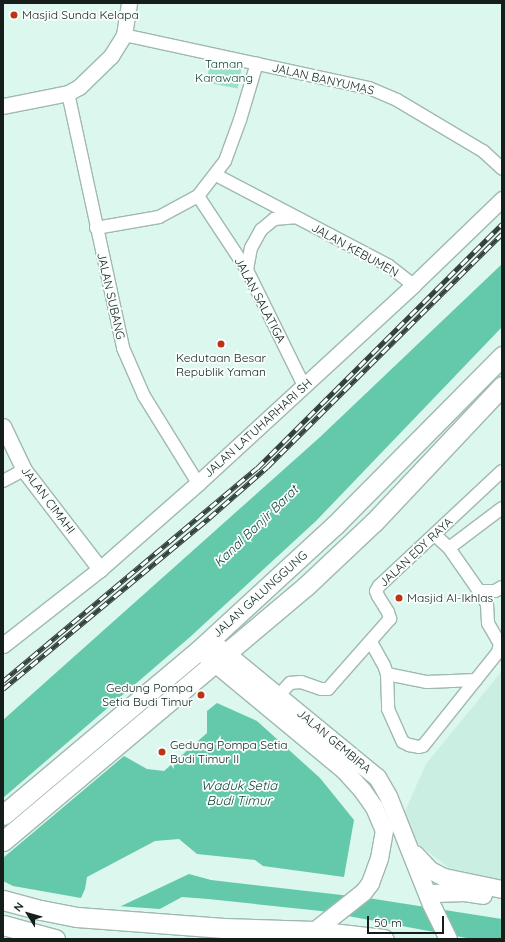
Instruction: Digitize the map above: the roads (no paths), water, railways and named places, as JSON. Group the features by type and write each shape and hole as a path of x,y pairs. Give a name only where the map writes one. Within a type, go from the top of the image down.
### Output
{"main road":[{"name":"JALAN GALUNGGUNG","path":"3,815 204,645 335,525 502,356"},
{"path":"484,374 501,388"},
{"name":"JALAN GALUNGGUNG","path":"3,841 306,586 374,522 501,388"},
{"name":"JALAN GEMBIRA","path":"204,645 344,770 362,790 374,807 384,830 379,858 370,883 359,896 321,925"},
{"name":"JALAN GEMBIRA","path":"220,658 278,696 377,777 388,796 430,900 448,939"},
{"path":"409,847 430,870 444,877 502,889"},
{"path":"430,900 433,893 464,892 502,899"},
{"path":"3,900 41,910 77,917 166,924 321,925 384,939"},
{"path":"3,925 55,939"}],"street":[{"path":"3,106 68,93 79,87 111,56 124,35 129,3"},
{"name":"JALAN BANYUMAS","path":"124,35 369,88 397,100 483,151 502,169"},
{"path":"96,228 159,217 198,196 216,175 225,160 240,120 257,63"},
{"name":"JALAN SUBANG","path":"68,93 123,348 144,396 198,483"},
{"name":"JALAN KEBUMEN","path":"216,175 389,266 413,284"},
{"name":"JALAN SALATIGA","path":"198,196 247,270 304,386"},
{"name":"JALAN LATUHARHARI SH","path":"3,645 100,569 198,483 304,386 502,199"},
{"path":"247,270 251,248 261,230 274,219 295,217"},
{"name":"JALAN CIMAHI","path":"3,426 24,470 100,569"},
{"path":"3,481 24,470"},
{"name":"JALAN EDY RAYA","path":"278,696 290,683 301,682 321,689 328,688 371,642 390,619 388,612 376,591 378,586 435,535 502,471"},
{"path":"449,548 502,508"},
{"path":"371,642 384,665 387,674 388,709 403,742 409,746 423,746 498,652 500,644 488,622 486,604 479,590 449,548 435,535"},
{"path":"479,590 495,591 502,587"},
{"path":"387,674 428,682 476,680"}],"water":[{"name":"Kanal Banjir Barat","path":"502,264 502,327 316,521 190,637 3,798 3,720 319,438"},
{"name":"Waduk Setia Budi Timur","path":"217,703 257,721 320,778 354,820 344,877 263,866 255,860 197,854 179,839 155,841 87,877 85,889 81,898 13,886 3,881 3,858 124,756 147,769 164,771 207,733 207,711"},
{"path":"189,874 211,880 368,898 502,919 502,939 472,939 321,911 182,897 119,931 3,939 100,916"}],"railway":[{"path":"3,681 257,468 502,224"},
{"path":"3,689 209,518 267,467 502,234"}],"place":[{"name":"Masjid Sunda Kelapa","path":"14,15"},
{"name":"Kedutaan Besar Republik Yaman","path":"221,344"},
{"name":"Masjid Al-Ikhlas","path":"399,598"},
{"name":"Gedung Pompa Setia Budi Timur","path":"201,695"},
{"name":"Gedung Pompa Setia Budi Timur II","path":"162,752"}],"park label":[{"name":"Taman Karawang","path":"224,71"}]}
